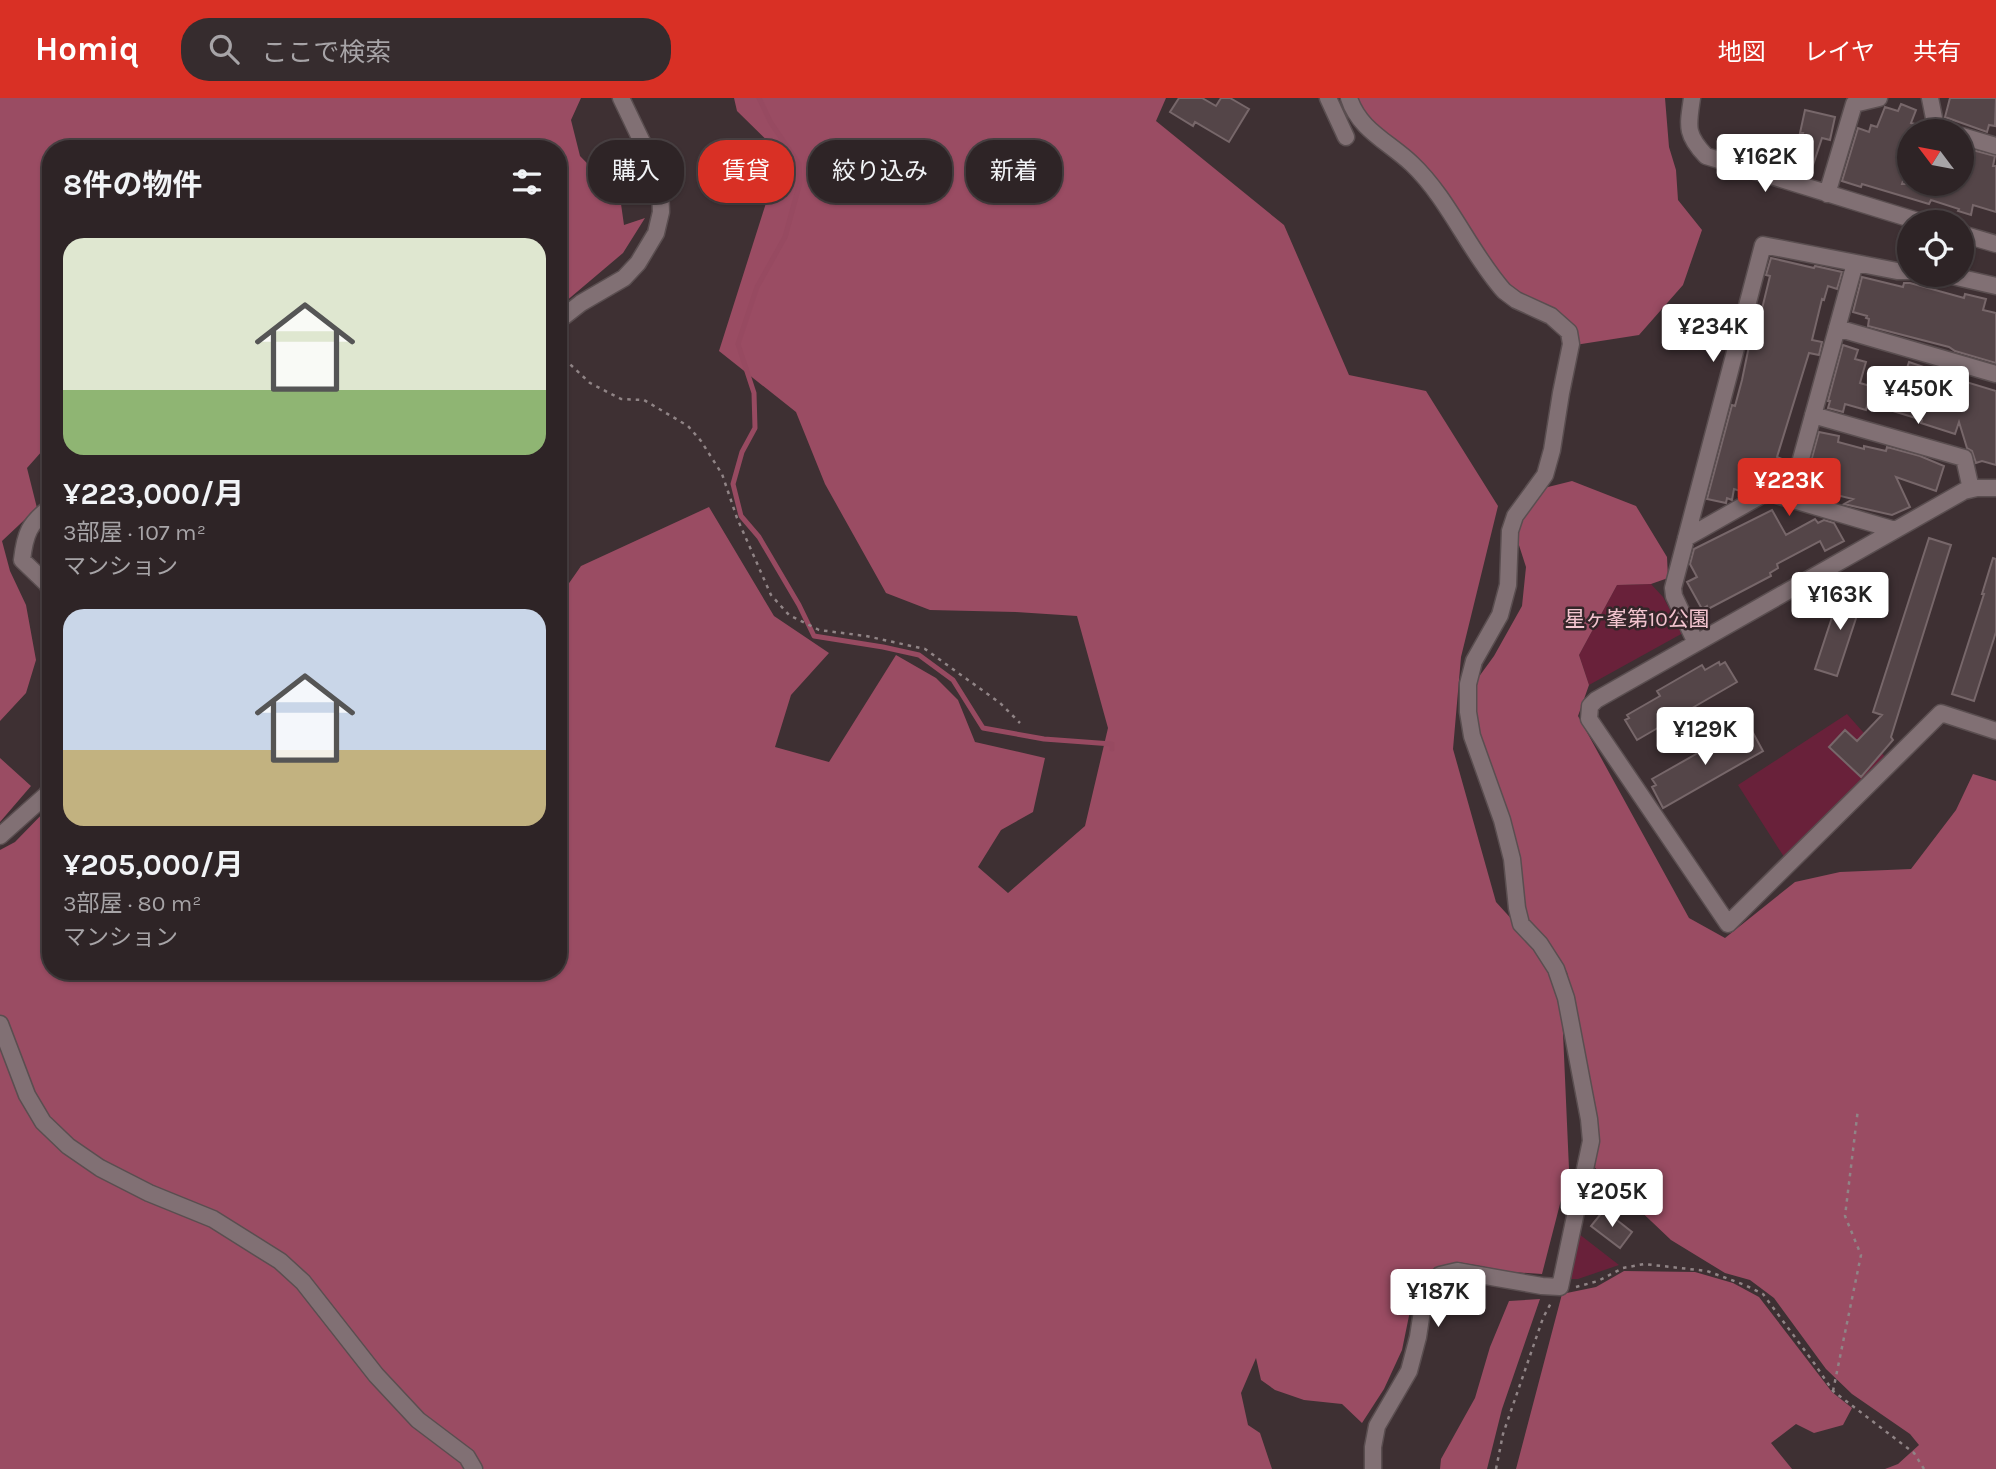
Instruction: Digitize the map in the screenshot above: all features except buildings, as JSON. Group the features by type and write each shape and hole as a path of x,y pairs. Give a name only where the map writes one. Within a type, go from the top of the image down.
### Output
{"street":[{"path":"567,314 624,278 638,263 656,233 661,212 660,187 621,98"},
{"path":"1328,98 1346,137"},
{"path":"1349,98 1362,123 1411,163 1429,184 1504,292 1551,316 1569,332 1571,344 1545,475 1515,516 1510,531 1506,595 1500,615 1474,661 1468,684 1468,712 1472,736 1502,820 1512,859 1521,924 1540,944 1556,969 1566,999 1591,1141 1560,1287 1457,1271 1440,1275 1424,1298 1409,1371 1377,1426 1373,1469"},
{"path":"1692,98 1689,132 1694,144 1706,156 1897,215"},
{"path":"1827,194 1854,104 1879,98"},
{"path":"1930,98 1934,119"},
{"path":"1974,140 1996,146"},
{"path":"1974,238 1996,244"},
{"path":"1696,643 1674,596 1673,588 1763,245 1897,271"},
{"path":"1790,499 1855,262"},
{"path":"1974,281 1996,286"},
{"path":"1837,328 1996,374"},
{"path":"1813,415 1964,458 1971,489"},
{"path":"1995,728 1941,713 1728,924 1589,719 1590,705 1596,701 1895,530 1971,489 1996,488"},
{"path":"1686,538 1762,495 1773,494 1895,530"},
{"path":"42,513 34,519 24,542 22,561 42,579"},
{"path":"0,836 42,799"},
{"path":"0,1024 27,1095 43,1122 68,1146 100,1168 149,1193 213,1219 280,1261 303,1282 376,1375 418,1420 467,1457 474,1469"}],"path":[{"path":"567,361 590,383 621,399 644,400 688,426 722,474 737,518 771,595 789,615 818,629 925,649 1000,703 1020,723"},
{"path":"1833,1391 1861,1255 1845,1216 1858,1109"},
{"path":"1496,1469 1503,1434 1543,1318 1560,1287 1576,1287 1598,1281 1623,1268 1644,1264 1707,1271 1763,1294 1833,1391 1914,1453 1924,1469"}],"green space":[{"name":"星ヶ峯第10公園","path":"1651,584 1663,597 1683,633 1589,685 1579,655 1617,585"},
{"path":"1847,714 1887,759 1786,860 1738,785"},
{"path":"1579,1234 1619,1265 1578,1279 1567,1279"}],"shaded area":[{"path":"0,98 581,98 571,120 580,156 588,164 588,203 621,203 624,225 645,218 623,253 567,300 567,140 42,140 42,451 27,468 37,508 2,541 10,571 26,605 36,660 26,693 0,721"},
{"path":"734,98 1166,98 1156,121 1284,225 1349,375 1426,391 1498,506 1461,657 1453,749 1496,902 1547,958 1562,1010 1569,1169 1542,1274 1513,1272 1458,1262 1431,1271 1410,1311 1402,1350 1384,1389 1362,1423 1342,1404 1304,1400 1275,1390 1261,1380 1256,1358 1241,1393 1248,1425 1260,1433 1272,1469 0,1469 0,850 15,842 42,814 42,980 567,980 567,586 581,566 709,507 774,616 829,653 791,695 775,747 829,762 896,655 936,678 958,700 975,742 1045,758 1033,812 1001,830 978,867 1008,893 1085,826 1108,728 1077,616 930,610 886,593 825,484 796,412 719,351 766,203 794,203 794,140 767,140 737,111"},
{"path":"1350,98 1665,98 1669,147 1676,170 1678,200 1702,230 1683,285 1639,335 1575,345 1554,317 1497,289 1423,179"},
{"path":"1572,481 1636,506 1667,557 1668,578 1651,584 1617,585 1579,655 1589,685 1578,716 1689,918 1725,938 1795,882 1840,872 1911,869 1956,810 1973,774 1996,781 1996,1469 1885,1469 1898,1464 1919,1445 1910,1434 1852,1394 1826,1369 1774,1298 1750,1280 1725,1273 1671,1240 1591,1164 1596,1135 1567,972 1528,922 1514,836 1486,755 1474,708 1478,678 1494,656 1522,606 1526,567 1517,539 1523,516 1544,488"},
{"path":"0,758 31,786 0,822"},
{"path":"1624,1271 1695,1272 1733,1283 1759,1297 1832,1392 1852,1408 1843,1425 1814,1433 1796,1424 1771,1443 1792,1469 1516,1469 1562,1294 1596,1287"},
{"path":"1540,1299 1502,1409 1487,1469 1440,1469 1441,1459 1475,1398 1490,1347 1509,1301"}],"waterway":[{"path":"759,98 771,123 799,164 800,182 785,237 757,287 738,344 754,393 755,428 742,452 733,484 741,516 759,537 814,636 919,655 953,680 983,728 1044,739 1112,744 1112,749"}]}
